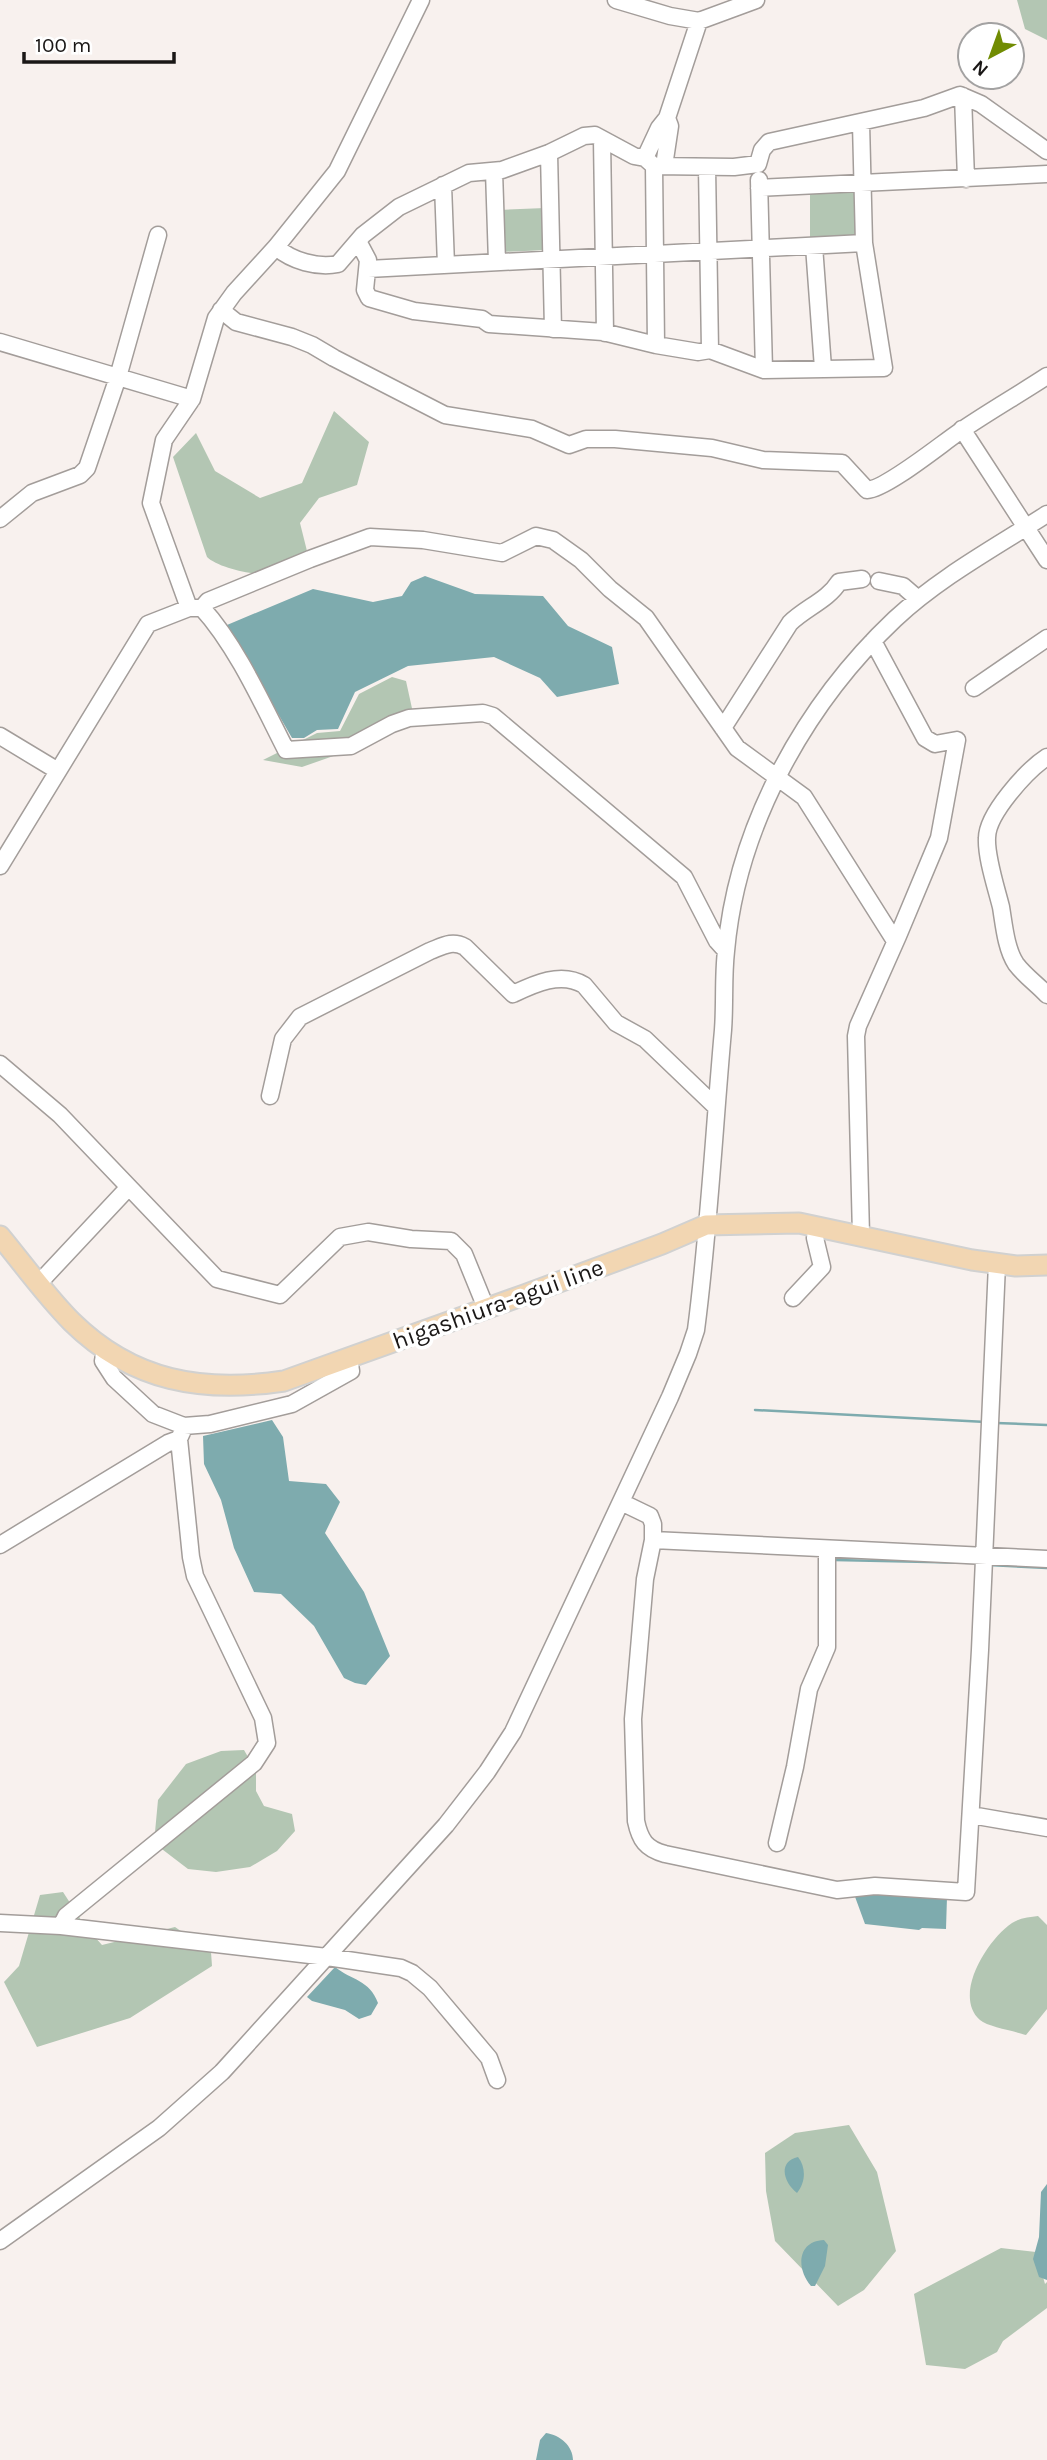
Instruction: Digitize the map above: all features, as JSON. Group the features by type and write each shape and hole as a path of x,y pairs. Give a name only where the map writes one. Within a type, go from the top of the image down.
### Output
{"main road":[{"name":"higashiura-agui line","path":"0,1236 74,1323 105,1349 155,1375 204,1386 262,1385 284,1381 661,1244 706,1225 780,1222 817,1226 939,1255 997,1264 1047,1265"}],"street":[{"path":"421,0 337,172 221,310 210,334 192,399 164,440 151,503 196,608 214,621 286,750 355,746 409,718 483,713 494,716 684,877 717,942 726,951"},
{"path":"616,0 670,16 699,21 756,0"},
{"path":"656,345 654,163 659,128 667,118 699,21"},
{"path":"764,370 758,164 762,149 769,142 925,108 960,95 981,104 1047,151"},
{"path":"963,96 966,178"},
{"path":"359,243 368,260 365,290 369,298 414,311 482,319 489,324 605,333 656,345 698,352 710,351 764,370 884,368 864,243 861,123"},
{"path":"276,247 282,253 313,265 338,264 359,243 363,235 400,206 469,173 502,170 549,153 584,136 596,135 634,156 654,163 707,167 758,164"},
{"path":"602,139 605,333"},
{"path":"549,153 553,329"},
{"path":"707,167 710,351"},
{"path":"494,171 498,262"},
{"path":"759,188 1047,174"},
{"path":"443,186 446,265"},
{"path":"0,519 32,493 84,472 118,377 158,235"},
{"path":"368,269 864,243"},
{"path":"814,246 823,368"},
{"path":"221,310 236,322 312,345 445,415 533,429 569,445 586,439 615,439 712,448 763,460 842,463 867,490 873,490 897,475 962,429 1047,376"},
{"path":"0,342 192,399"},
{"path":"962,429 1047,560"},
{"path":"0,2241 159,2128 230,2064 446,1825 487,1773 513,1731 621,1502 688,1354 696,1330 725,1011 726,951 732,909 750,842 777,779 810,718 851,664 873,641 918,599 1047,514"},
{"path":"0,866 148,624 196,608 310,559 370,537 422,540 502,553 536,536 553,540 581,560 610,589 646,618 737,748 804,797 895,941"},
{"path":"723,728 798,614 832,591 839,582 862,579"},
{"path":"879,581 903,586 918,599"},
{"path":"974,688 1047,638"},
{"path":"861,1235 856,1036 862,1015 939,838 957,740 935,744 925,737 873,641"},
{"path":"0,736 58,771"},
{"path":"1047,757 1030,771 1011,793 991,822 986,835 1011,954 1023,972 1047,995"},
{"path":"270,1096 283,1038 300,1017 430,951 456,943 466,947 513,994 539,982 578,981 616,1023 645,1039 716,1107"},
{"path":"0,1064 60,1115 211,1274 223,1281 280,1294 340,1237 368,1232 411,1239 451,1241 464,1254 486,1308"},
{"path":"39,1283 128,1188"},
{"path":"793,1298 822,1267 815,1238 817,1226"},
{"path":"621,1502 650,1516 653,1524 653,1540 645,1579 633,1720 636,1821 639,1836 645,1844 652,1850 665,1854 836,1890 875,1886 966,1892 997,1264"},
{"path":"105,1349 103,1361 114,1378 153,1414 182,1433"},
{"path":"0,1545 182,1433 292,1404 351,1371 349,1358"},
{"path":"61,1926 66,1916 254,1763 267,1743 263,1718 195,1576 191,1557 182,1433"},
{"path":"653,1540 1047,1559"},
{"path":"777,1843 812,1678 827,1647 827,1549"},
{"path":"971,1815 1047,1828"},
{"path":"0,1923 61,1926 401,1968 423,1981 489,2058 497,2080"}],"green space":[{"path":"1017,0 1047,0 1047,40 1026,30 1026,21 1023,21"},
{"path":"810,191 855,192 858,237 810,239"},
{"path":"545,208 547,250 501,252 499,210"},
{"path":"334,411 369,442 357,485 319,498 300,523 307,551 276,570 261,574 227,567 207,557 173,457 196,433 215,471 260,498 302,483"},
{"path":"392,677 406,681 413,713 342,753 302,767 263,760 317,733 340,731 359,694"},
{"path":"244,1750 256,1771 256,1791 264,1806 292,1814 295,1831 277,1851 250,1867 216,1872 188,1869 154,1843 158,1800 186,1764 221,1751"},
{"path":"63,1892 85,1926 102,1945 175,1927 211,1952 212,1966 130,2018 37,2047 4,1982 19,1966 40,1895"},
{"path":"1038,1916 1047,1925 1047,2009 1026,2035 980,2020 972,2009 971,1983 984,1954 1003,1931 1015,1921"},
{"path":"849,2125 877,2172 896,2251 864,2290 838,2306 775,2241 766,2191 765,2153 795,2133"},
{"path":"1001,2248 1036,2252 1045,2284 1047,2282 1047,2308 1003,2341 997,2352 965,2369 926,2365 914,2294"}],"water":[{"path":"425,576 475,594 543,596 568,626 612,647 619,684 557,697 540,678 494,657 408,666 355,692 338,729 317,730 304,738 292,738 227,625 313,589 373,602 402,596 411,582"},
{"path":"272,1420 283,1437 289,1481 326,1484 340,1502 325,1533 364,1592 390,1656 366,1685 344,1678 314,1626 281,1594 254,1592 234,1548 221,1500 204,1464 203,1436"},
{"path":"869,1890 947,1897 946,1929 919,1930 865,1924 854,1894"},
{"path":"335,1967 360,1981 375,1995 378,2003 371,2015 359,2019 345,2010 312,2001 307,1997"},
{"path":"798,2157 804,2175 797,2193 786,2179 785,2168 787,2163"},
{"path":"1047,2184 1047,2280 1039,2277 1033,2259 1039,2237 1041,2192"},
{"path":"824,2240 828,2245 825,2266 815,2286 811,2286 803,2272 802,2257 808,2245"},
{"path":"546,2433 565,2442 571,2450 573,2460 536,2460 540,2440"}],"waterway":[{"path":"755,1410 986,1422"},
{"path":"996,1423 1047,1425"},
{"path":"835,1560 975,1563"},
{"path":"988,1565 1047,1568"}]}
